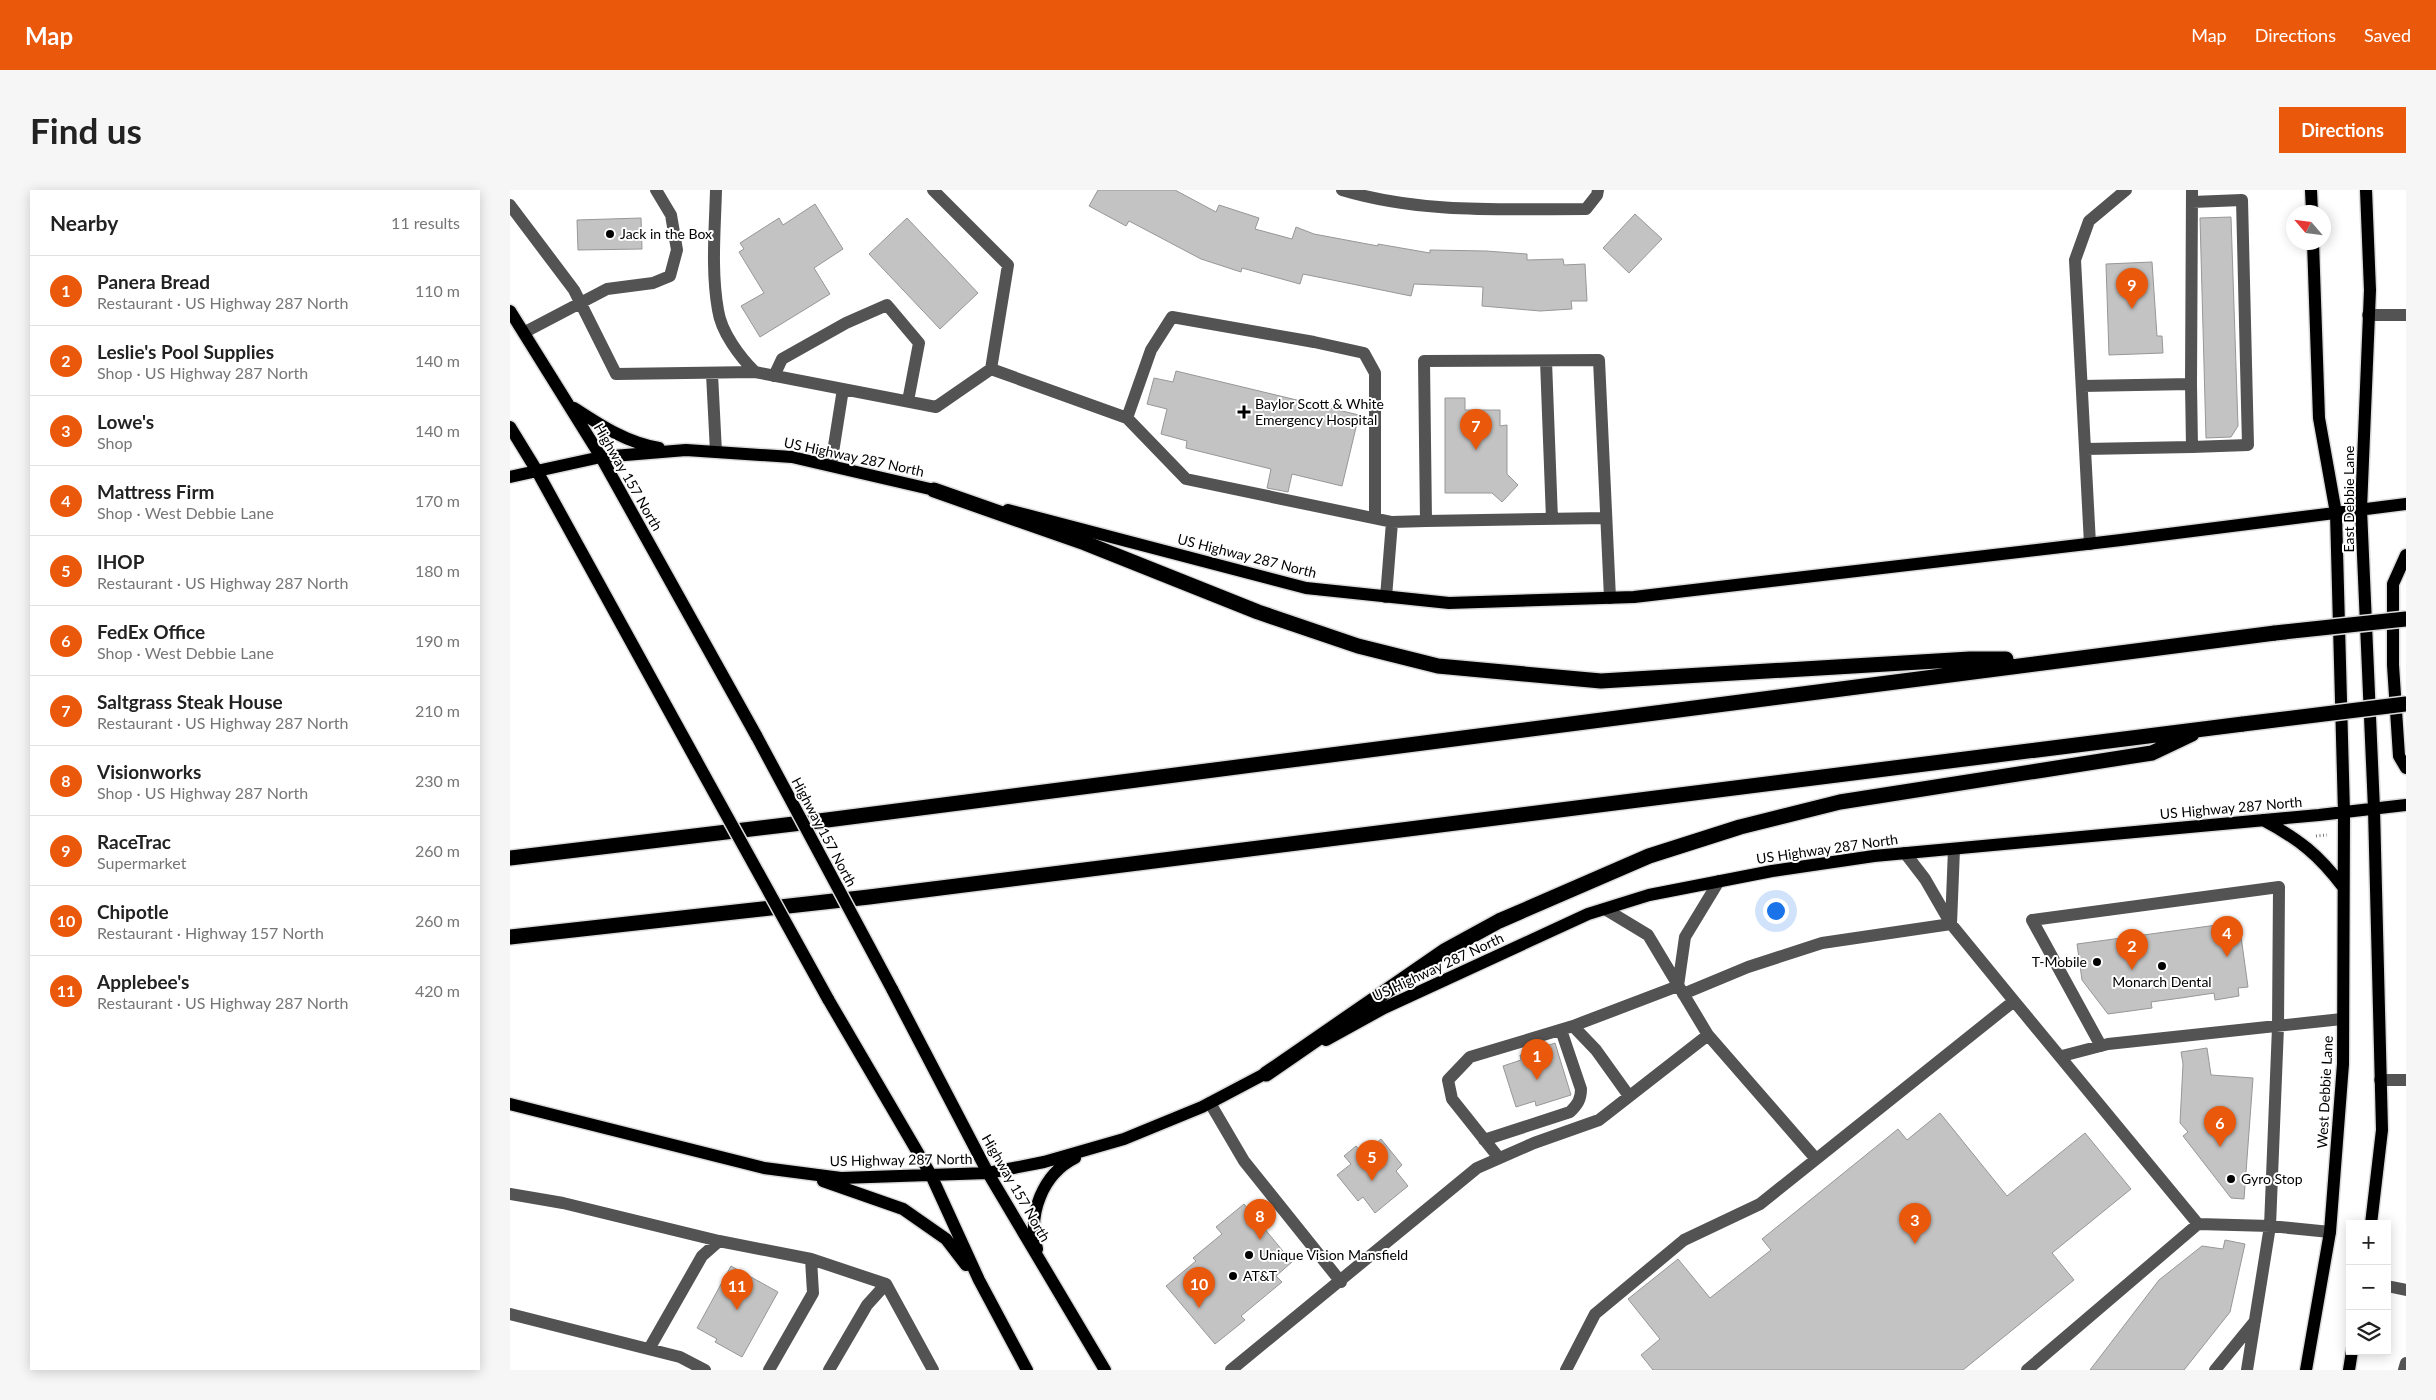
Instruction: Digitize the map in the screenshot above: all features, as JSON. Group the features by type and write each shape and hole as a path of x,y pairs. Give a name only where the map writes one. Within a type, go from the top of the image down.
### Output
{"highway":[{"path":"934,490 1085,542 1258,612 1358,646 1438,666 1601,681 1970,660 2060,661"},
{"path":"510,858 837,819 2275,633 2406,619"},
{"path":"510,937 868,897 2406,704"},
{"path":"1266,1074 1454,946 1499,921 1649,856 1740,827 1840,802 2152,753 2204,728"}],"main road":[{"path":"2311,190 2312,205"},
{"name":"East Debbie Lane","path":"2366,190 2370,290 2361,510 2374,809"},
{"name":"East Debbie Lane","path":"2313,250 2319,418 2336,512 2344,813"},
{"name":"Highway 157 North","path":"510,311 525,332 601,457 757,737 988,1173 1105,1370"},
{"path":"570,405 606,429 646,446 676,450"},
{"path":"510,428 537,472 828,999 931,1175 979,1280 1027,1370"},
{"name":"US Highway 287 North","path":"510,477 601,457 676,450 792,457 934,490 1306,588 1449,603 1610,598 2090,544 2406,504"},
{"path":"2406,555 2393,584 2393,656 2399,756 2406,768"},
{"name":"US Highway 287 North","path":"510,1104 764,1168 841,1178 988,1173 1044,1162 1090,1150 1124,1139 1210,1103 1384,1008 1588,914 1649,895 1772,871 1905,853 2344,813 2406,805"},
{"path":"2371,1220 2382,1130 2374,809"},
{"name":"West Debbie Lane","path":"2306,1370 2330,1232 2343,1064 2344,813"},
{"path":"2263,820 2309,848 2324,862 2343,887"},
{"path":"1042,1263 1034,1237 1035,1209 1046,1183 1065,1163 1090,1150"},
{"path":"802,1173 903,1209 946,1239 979,1280"},
{"path":"2349,1370 2351,1355"}],"street":[{"path":"525,332 607,289 653,283 670,276 678,250 671,215 656,190"},
{"path":"716,190 715,279 718,312 743,360 755,372"},
{"path":"510,205 581,301 616,374 755,372 936,407 991,369 1008,265 933,190"},
{"path":"1342,190 1438,208 1467,210 1586,209 1597,195 1598,190"},
{"path":"2090,544 2075,260 2089,221 2126,190"},
{"path":"2085,449 2192,447 2248,445 2242,200 2192,196 2192,447"},
{"path":"774,376 782,359 846,323 887,305 919,343 908,402"},
{"path":"2368,315 2406,315"},
{"path":"1127,418 1151,350 1172,317 1314,342 1364,353 1375,373 1375,518"},
{"path":"1426,521 1424,361 1599,360 1610,598"},
{"path":"1546,361 1552,519"},
{"path":"991,369 1127,418 1186,479 1392,522 1606,518"},
{"path":"712,374 716,452"},
{"path":"2082,386 2191,384"},
{"path":"831,465 843,389"},
{"path":"1386,597 1392,522"},
{"path":"1951,924 1954,849"},
{"path":"1905,853 1925,878 1951,924 2062,1056 2198,1224"},
{"path":"1681,990 1685,937 1719,881"},
{"path":"2101,1046 2032,920 2279,887 2278,1027 2270,1226 2247,1370"},
{"path":"1605,909 1648,936 1708,1035 1816,1159"},
{"path":"1498,1158 1452,1099 1448,1080 1470,1058 1567,1028 1822,943 1951,924"},
{"path":"1566,1370 1596,1314 1684,1240 1760,1204 2014,1001"},
{"path":"2062,1056 2101,1046 2342,1019"},
{"path":"1567,1028 1596,1050 1629,1096"},
{"path":"1484,1140 1570,1112 1576,1106 1581,1098 1581,1089 1567,1028"},
{"path":"1231,1370 1478,1168 1534,1143 1599,1120 1708,1035"},
{"path":"2380,1080 2406,1080"},
{"path":"1210,1103 1244,1161 1340,1282"},
{"path":"510,1194 564,1202 719,1241 811,1259 886,1284 933,1370"},
{"path":"2028,1370 2198,1224 2270,1226 2330,1232"},
{"path":"649,1349 702,1256 719,1241"},
{"path":"769,1370 813,1293 811,1259"},
{"path":"830,1370 867,1305 886,1284"},
{"path":"2391,1287 2406,1290"},
{"path":"510,1314 680,1357 705,1370"},
{"path":"2215,1370 2256,1319"},
{"path":"2404,1370 2406,1363"}],"path":[{"path":"2316,836 2327,835"}],"building":[{"path":"1098,190 1175,190 1216,212 1219,205 1259,218 1255,229 1292,239 1296,227 1314,234 1430,253 1430,250 1486,251 1527,254 1527,260 1563,259 1564,265 1585,264 1587,301 1571,301 1572,309 1540,311 1482,306 1483,287 1414,284 1411,296 1303,274 1300,284 1242,268 1241,272 1201,259 1129,221 1126,226 1089,206"},
{"path":"815,204 843,249 814,268 830,294 760,337 741,306 764,293 739,252 744,249 740,243 779,218 783,225"},
{"path":"1635,214 1662,239 1629,273 1603,248"},
{"path":"2231,217 2238,426 2231,437 2206,438 2200,218"},
{"name":"Jack in the Box","path":"641,218 642,249 578,250 577,220"},
{"path":"907,218 978,293 940,329 869,254"},
{"path":"2152,262 2157,336 2162,336 2163,353 2109,355 2106,264"},
{"name":"Baylor Scott & White Emergency Hospital","path":"1176,371 1359,415 1342,486 1292,474 1288,492 1267,488 1271,469 1186,448 1187,441 1161,434 1167,409 1147,404 1154,378 1173,382"},
{"path":"1445,398 1465,398 1465,410 1500,410 1500,426 1507,425 1507,474 1518,485 1502,502 1492,493 1445,493"},
{"path":"2239,922 2248,987 2238,988 2239,996 2215,1000 2214,993 2151,1002 2152,1008 2108,1014 2082,980 2077,944"},
{"path":"1555,1043 1571,1095 1536,1106 1535,1101 1516,1107 1503,1066 1521,1060 1520,1055"},
{"path":"2207,1048 2211,1075 2253,1078 2244,1199 2231,1198 2183,1136 2188,1132 2180,1123 2183,1064 2181,1052"},
{"path":"1940,1113 2007,1196 2085,1133 2131,1189 2052,1253 2074,1280 1963,1370 1653,1370 1641,1355 1660,1339 1628,1299 1678,1259 1710,1298 1771,1250 1762,1239 1898,1129 1907,1140"},
{"path":"1381,1139 1402,1165 1396,1171 1408,1186 1375,1213 1363,1197 1358,1201 1337,1175 1351,1164 1344,1156 1356,1146 1363,1154"},
{"path":"1244,1204 1292,1262 1276,1276 1282,1282 1241,1316 1245,1320 1215,1344 1166,1286 1196,1261 1193,1258 1222,1234 1216,1227"},
{"path":"2225,1240 2245,1244 2230,1312 2184,1370 2090,1370 2159,1280 2202,1246 2223,1249"},
{"path":"731,1266 778,1292 742,1357 715,1342 717,1339 697,1328"}],"place":[{"name":"Jack in the Box","path":"610,234"},
{"name":"RaceTrac","path":"2132,309"},
{"name":"Baylor Scott & White Emergency Hospital","path":"1244,412"},
{"name":"Saltgrass Steak House","path":"1476,450"},
{"name":"Mattress Firm","path":"2227,957"},
{"name":"T-Mobile","path":"2097,962"},
{"name":"Monarch Dental","path":"2162,966"},
{"name":"Leslie's Pool Supplies","path":"2132,970"},
{"name":"Panera Bread","path":"1537,1080"},
{"name":"FedEx Office","path":"2220,1147"},
{"name":"Gyro Stop","path":"2231,1179"},
{"name":"IHOP","path":"1372,1181"},
{"name":"Visionworks","path":"1260,1240"},
{"name":"Lowe's","path":"1915,1244"},
{"name":"Unique Vision Mansfield","path":"1249,1255"},
{"name":"AT&T","path":"1233,1276"},
{"name":"Chipotle","path":"1199,1308"},
{"name":"Applebee's","path":"737,1310"}]}
